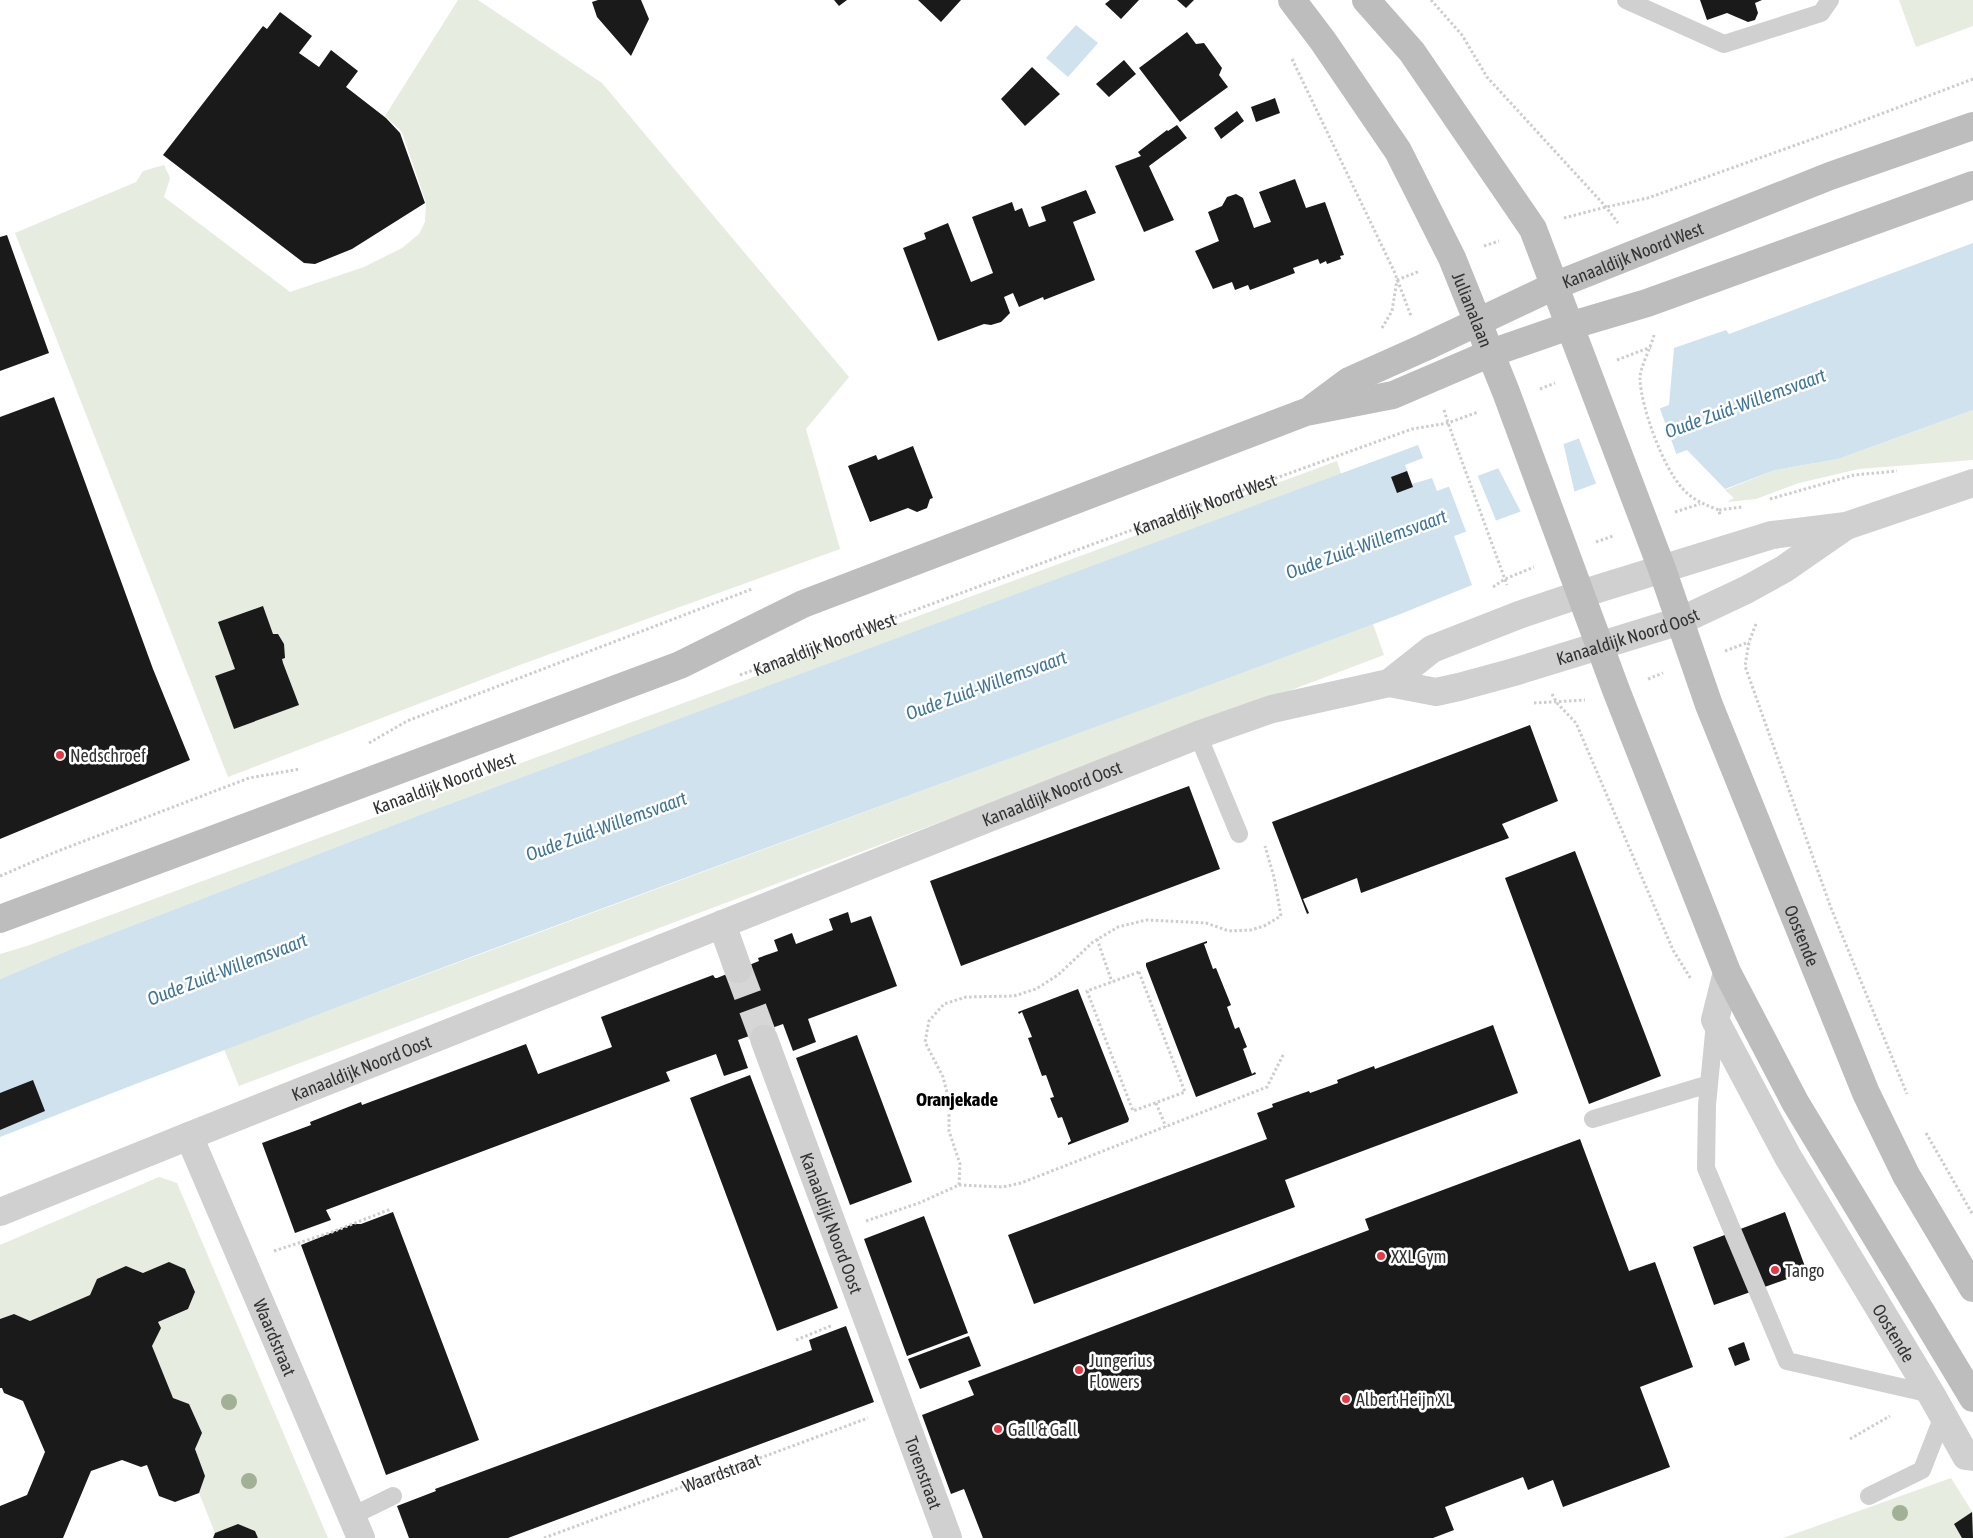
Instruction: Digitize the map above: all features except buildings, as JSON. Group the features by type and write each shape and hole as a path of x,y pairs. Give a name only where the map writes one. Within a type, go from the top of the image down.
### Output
{"main road":[{"name":"Julianalaan","path":"1292,0 1323,41 1398,151 1447,247 1509,400 1600,646"},
{"path":"1366,0 1412,52 1532,229 1588,371 1662,569"},
{"name":"Kanaaldijk Noord West","path":"1306,412 1349,381 1554,286 1830,176 1973,126"},
{"name":"Kanaaldijk Noord West","path":"0,919 680,665 803,604 1306,412 1393,395 1491,354 1569,326 1647,303 1973,185"},
{"name":"Oostende","path":"1662,569 1709,705 1866,1093 1906,1175 1973,1288"},
{"name":"Oostende","path":"1600,646 1727,972 1795,1102 1973,1398"}],"street":[{"name":"Kanaaldijk Noord Oost","path":"1389,683 1432,649 1581,594 1772,535 1846,526 1973,484"},
{"name":"Kanaaldijk Noord Oost","path":"0,1212 1198,735 1272,709 1389,683 1436,692 1514,672 1680,621 1746,590 1784,569 1846,526"},
{"path":"722,924 738,969"},
{"path":"1715,1020 1727,972"},
{"name":"Oostende","path":"1715,1020 1788,1158 1966,1456 1973,1458"},
{"name":"Kanaaldijk Noord Oost","path":"764,1039 899,1407"},
{"name":"Waardstraat","path":"189,1136 357,1527"},
{"name":"Torenstraat","path":"899,1407 948,1538"}],"lane":[{"path":"1626,0 1724,44 1821,13 1830,0"},
{"path":"1198,735 1239,834"},
{"path":"1715,1020 1707,1105 1706,1168 1787,1361 1937,1405 1922,1470 1870,1496"},
{"path":"1593,1119 1709,1084"},
{"path":"357,1527 393,1496"}],"path":[{"path":"1431,0 1462,35 1487,76 1606,207 1648,198 1973,79"},
{"path":"1289,52 1397,280 1392,311 1380,332"},
{"name":"Kanaaldijk Noord West","path":"732,678 1096,543 1412,429 1448,423 1652,347 1639,377 1645,410 1665,461 1671,475 1684,490 1701,504 1719,510"},
{"path":"1452,434 1505,579"},
{"path":"1764,501 1854,474 1902,471"},
{"path":"1731,547 1719,510 1746,506"},
{"path":"361,748 406,721 759,586"},
{"path":"1746,590 1759,618 1749,642 1745,666 1831,908 1907,1095"},
{"path":"1576,723 1673,950 1715,1020"},
{"path":"0,876 58,851 249,778 307,767"},
{"path":"959,1185 960,1164 949,1130 949,1100 942,1077 925,1042 929,1021 944,1004 966,997 1014,996 1036,989 1058,975 1097,939 1118,927 1146,920 1206,923 1229,931 1251,930 1264,926 1280,916 1274,877 1264,844"},
{"path":"1097,939 1112,982"},
{"path":"1139,972 1185,1092 1133,1111 1088,991 1112,982 1139,972"},
{"path":"835,1232 919,1203 959,1185 1003,1187 1021,1183 1268,1087 1284,1053"},
{"path":"1156,1103 1166,1127"},
{"path":"1924,1130 1973,1215"},
{"path":"285,1247 332,1232 391,1209"},
{"path":"796,1340 864,1313"},
{"name":"Waardstraat","path":"544,1538 899,1407"}],"shaded area":[{"path":"458,0 478,0 602,83 849,377 806,429 840,549 517,666 228,777 15,233 136,182 143,171 164,165 170,178 164,197 290,292 364,267 402,248 419,234 425,222 426,203 402,132 385,116"},
{"path":"1899,0 1973,0 1973,26 1916,47"},
{"path":"1973,410 1973,460 1859,469 1799,483 1756,499 1727,502 1734,498 1725,490 1775,470 1838,459"},
{"path":"1337,461 1341,474 425,813 74,948 0,979 0,954 27,946"},
{"path":"1373,624 1384,655 239,1086 224,1049"},
{"path":"159,1177 177,1183 328,1538 258,1538 255,1531 238,1524 215,1533 199,1493 205,1476 195,1449 202,1433 189,1404 173,1398 152,1346 158,1322 188,1309 195,1292 126,1266 97,1279 90,1295 30,1321 14,1314 0,1319 0,1245"},
{"path":"1951,1478 1973,1513 1973,1538 1783,1538"}],"water":[{"path":"1076,25 1098,43 1068,77 1046,58"},
{"name":"Oude Zuid-Willemsvaart","path":"1973,243 1973,410 1838,459 1775,470 1725,489 1687,450 1454,536 1472,585 1398,615 348,1003 0,1137 0,979 74,948 425,813 1418,445 1423,458 1405,465 1412,484 1432,478 1437,491 1669,405 1674,348 1726,330 1729,334"}],"pier":[{"path":"1659,406 1677,456 1597,486 1578,436"},
{"path":"1563,442 1575,494 1522,514 1497,466"},
{"path":"1477,474 1497,523 1467,534 1448,484"}],"tunnel":[{"path":"738,969 764,1039"}],"place":[{"name":"Nedschroef","path":"60,755"},
{"name":"XXL Gym","path":"1381,1256"},
{"name":"Tango","path":"1775,1270"},
{"name":"Jungerius Flowers","path":"1079,1370"},
{"name":"Albert Heijn XL","path":"1346,1399"},
{"name":"Gall & Gall","path":"998,1429"}],"district":[{"name":"Oranjekade","path":"957,1099"}]}
